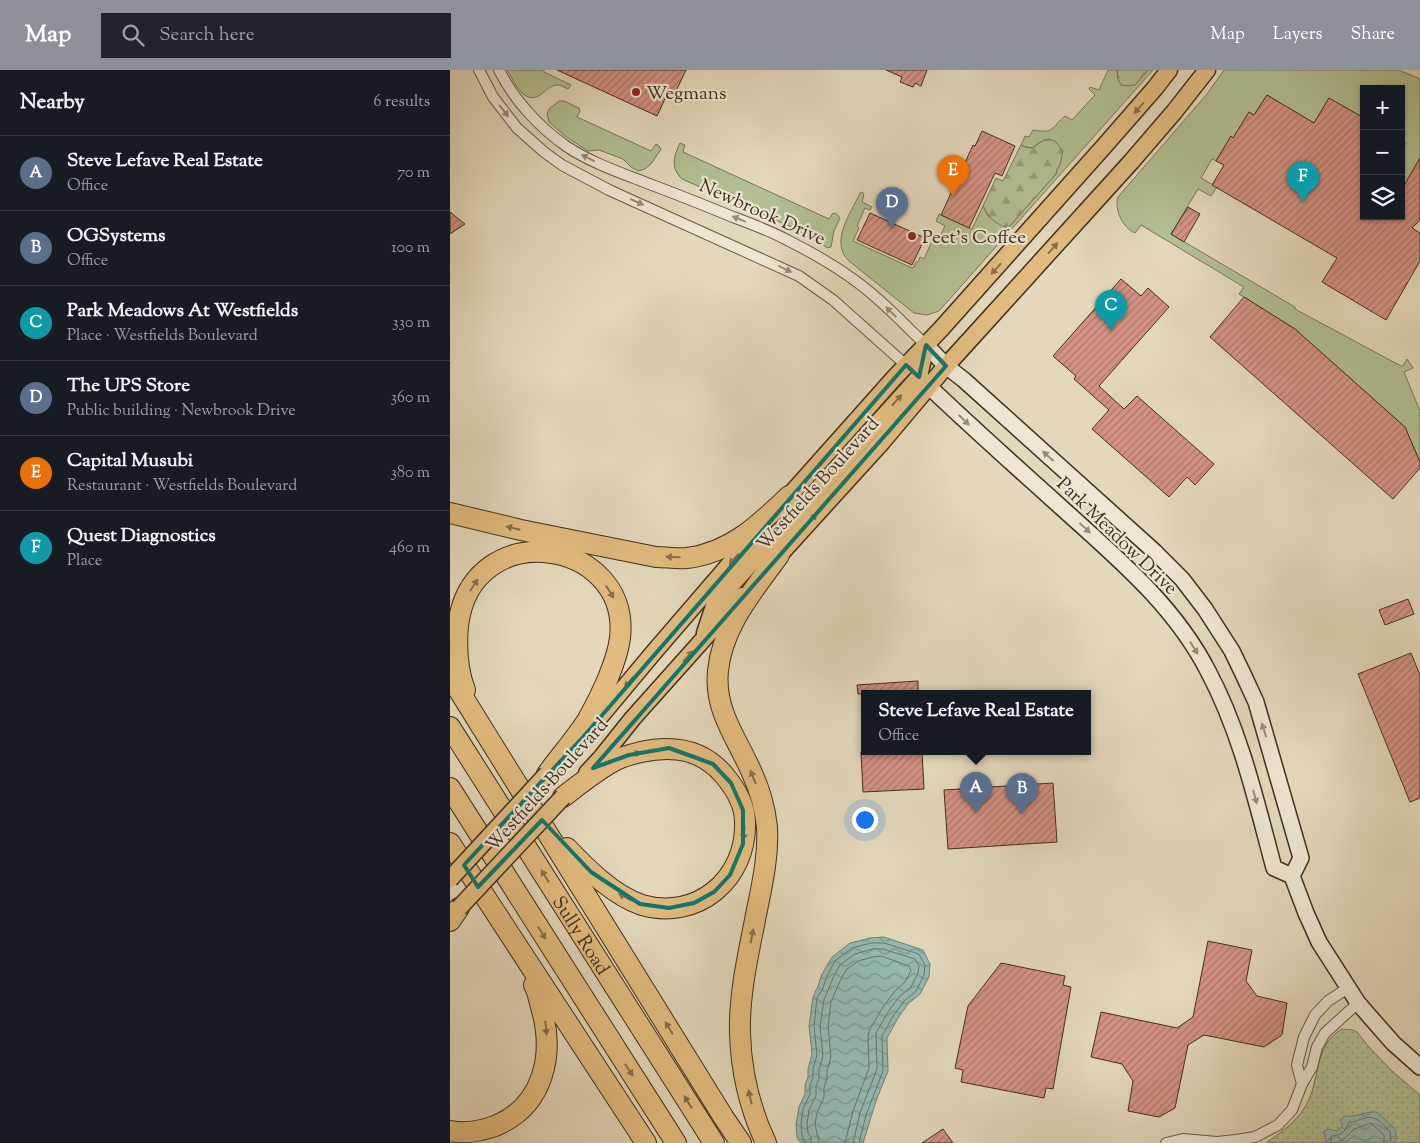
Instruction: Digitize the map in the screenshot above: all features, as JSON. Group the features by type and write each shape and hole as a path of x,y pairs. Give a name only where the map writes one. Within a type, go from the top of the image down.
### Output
{"highway":[{"path":"450,513 521,530 656,557 688,558 720,548 747,534 789,496"},
{"path":"484,730 468,697 458,665 457,641 460,617 470,590 486,570 499,561 511,556 535,551 568,556 578,561 596,574 614,599 620,622 620,639 610,673 588,719 547,774"},
{"path":"766,1143 757,1124 751,1101 744,1070 740,1033 741,1001 747,960 765,870 766,826 760,792 722,712 717,682 720,656 729,628 778,555"},
{"path":"450,676 741,1143"},
{"name":"Sully Road","path":"450,727 714,1143"},
{"path":"538,816 575,857 611,888 640,904 654,907 682,907 704,898 714,892 730,875 740,857 745,822 740,798 731,783 717,768 693,753 680,749 656,749 617,759 599,769 564,797"},
{"name":"Sully Road","path":"450,788 676,1143"},
{"path":"451,846 646,1143"},
{"path":"450,1131 482,1131 507,1121 523,1109 536,1090 544,1070 547,1043 545,1020 536,989 508,934"}],"main road":[{"name":"Westfields Boulevard","path":"450,879 584,736 789,496 1138,109 1169,70"},
{"name":"Westfields Boulevard","path":"453,916 601,758 633,718 778,555 882,442 923,382 946,366 1131,162 1207,70"},
{"path":"703,640 715,603 923,382 926,345"}],"street":[{"path":"479,70 493,97 517,128 562,165 609,190 799,276 834,300 923,382"},
{"name":"Newbrook Drive","path":"499,70 511,90 530,113 566,146 607,167 751,224 795,244 858,283 880,300 946,366 999,412"},
{"name":"Park Meadow Drive","path":"923,382 1132,571 1158,598 1182,628 1208,670 1232,721 1274,868 1292,876 1301,858 1256,702 1232,651 1206,609 1182,579 1155,552 999,412"},
{"path":"1292,876 1319,942 1358,1003 1393,1043 1420,1067"},
{"path":"1302,1084 1297,1065 1304,1037 1315,1015 1328,1001 1348,988"},
{"path":"1166,1143 1183,1139 1218,1142 1255,1136 1278,1125 1292,1110 1302,1084 1312,1067 1317,1047 1325,1033 1358,1003"}],"highlighted area":[{"path":"926,345 946,366 593,768 629,755 669,748 713,764 731,783 743,810 743,844 730,875 714,892 694,903 669,908 640,904 591,872 542,820 478,887 464,865 584,736 906,365 919,377"}],"green space":[{"path":"507,70 544,70 544,72 571,85 568,89 557,85 534,98 529,97 520,91"},
{"path":"1108,70 1117,70 1118,79 1135,85 1148,70 1153,70 939,311 927,315 914,313 849,261 843,253 841,236 847,218 862,192 864,194 862,202 872,207 870,210 865,208 853,241 912,268 920,257 924,259 932,241 937,243 945,226 936,221 939,214 972,229 983,206 988,216 1008,228 1056,174 1060,165 1044,140 1032,148 1021,145 1025,136 1029,137 1033,130 1045,131 1052,129 1065,116 1072,120 1095,95 1089,89 1090,87 1099,90"},
{"path":"1117,70 1148,70 1135,85 1128,86 1121,85"},
{"path":"1224,70 1399,70 1420,79 1420,158 1405,184 1405,85 1360,85 1360,116 1329,98 1314,123 1267,95 1254,115 1249,112 1233,138 1231,137 1216,161 1212,159 1201,178 1217,187 1211,196 1198,189 1171,234 1295,307 1295,309 1401,366 1403,366 1407,359 1413,368 1404,372 1420,411 1420,462 1405,427 1295,329 1239,294 1244,287 1141,225 1135,233 1131,231 1120,218 1117,207 1118,197 1207,94"},
{"path":"559,101 564,101 579,108 580,111 577,117 651,151 656,144 661,149 651,164 645,169 638,171 623,159 599,150 588,151 565,136 549,122 547,114 549,109"},
{"path":"1049,139 1055,141 1063,151 1056,174 1008,228 999,225 990,217 983,206 996,178 1003,181 1021,145 1032,148"},
{"path":"680,143 685,145 683,152 829,219 833,213 837,214 840,218 834,231 831,247 828,248 791,227 682,179 676,171 674,162"},
{"path":"1342,1029 1357,1032 1391,1070 1420,1095 1420,1143 1266,1143 1292,1122 1305,1107 1310,1097 1326,1044"}],"water":[{"path":"884,937 923,950 930,964 929,977 920,994 908,1004 898,1018 887,1038 888,1071 863,1143 801,1143 797,1138 796,1124 799,1107 805,1094 805,1085 812,1054 809,1026 813,997 822,974 832,957 850,943"},
{"path":"1377,1112 1396,1130 1396,1140 1394,1143 1326,1143 1324,1131 1328,1129 1337,1131 1343,1125 1340,1120 1345,1116 1355,1116"}],"building":[{"name":"Wegmans","path":"557,70 686,70 675,93 669,90 657,116"},
{"path":"886,70 927,70 921,86 915,83 913,87 900,82 902,77"},
{"path":"1267,95 1314,123 1329,98 1360,116 1360,220 1405,220 1405,184 1420,158 1420,220 1412,228 1420,233 1420,261 1386,320 1322,282 1337,258 1212,185 1224,165 1216,161 1231,136 1233,138 1249,112 1254,115"},
{"path":"982,131 1015,146 1002,176 995,173 969,228 941,215 973,145 975,146"},
{"path":"1188,207 1200,214 1184,242 1171,234"},
{"path":"450,212 465,224 450,234"},
{"path":"870,213 925,238 912,265 857,240"},
{"path":"1121,279 1141,296 1148,288 1169,307 1099,386 1124,409 1137,396 1214,464 1195,485 1187,477 1169,497 1092,429 1109,410 1074,379 1076,376 1053,356"},
{"path":"1244,297 1295,329 1405,427 1420,462 1420,468 1393,499 1210,337"},
{"path":"1408,599 1414,614 1385,625 1379,610"},
{"path":"1411,653 1420,675 1420,798 1410,802 1358,674"},
{"path":"918,681 918,690 861,690 861,694 858,694 857,685"},
{"path":"861,755 922,755 924,789 863,792"},
{"path":"1053,783 1057,842 948,849 944,790"},
{"path":"1208,941 1252,950 1246,981 1257,996 1287,1003 1282,1035 1264,1047 1204,1035 1188,1045 1175,1108 1159,1117 1128,1111 1133,1081 1122,1064 1091,1057 1101,1012 1177,1028 1193,1017"},
{"path":"1001,963 1065,976 1063,985 1071,987 1053,1089 1046,1088 1044,1098 961,1082 963,1070 955,1068 968,1006"},
{"path":"943,1129 953,1143 922,1143"}],"place":[{"name":"Wegmans","path":"636,92"},
{"name":"Capital Musubi","path":"953,196"},
{"name":"Quest Diagnostics","path":"1303,202"},
{"name":"The UPS Store","path":"892,228"},
{"name":"Peet's Coffee","path":"912,236"},
{"name":"Park Meadows At Westfields","path":"1111,331"},
{"name":"Steve Lefave Real Estate","path":"976,813"},
{"name":"OGSystems","path":"1022,814"}]}
